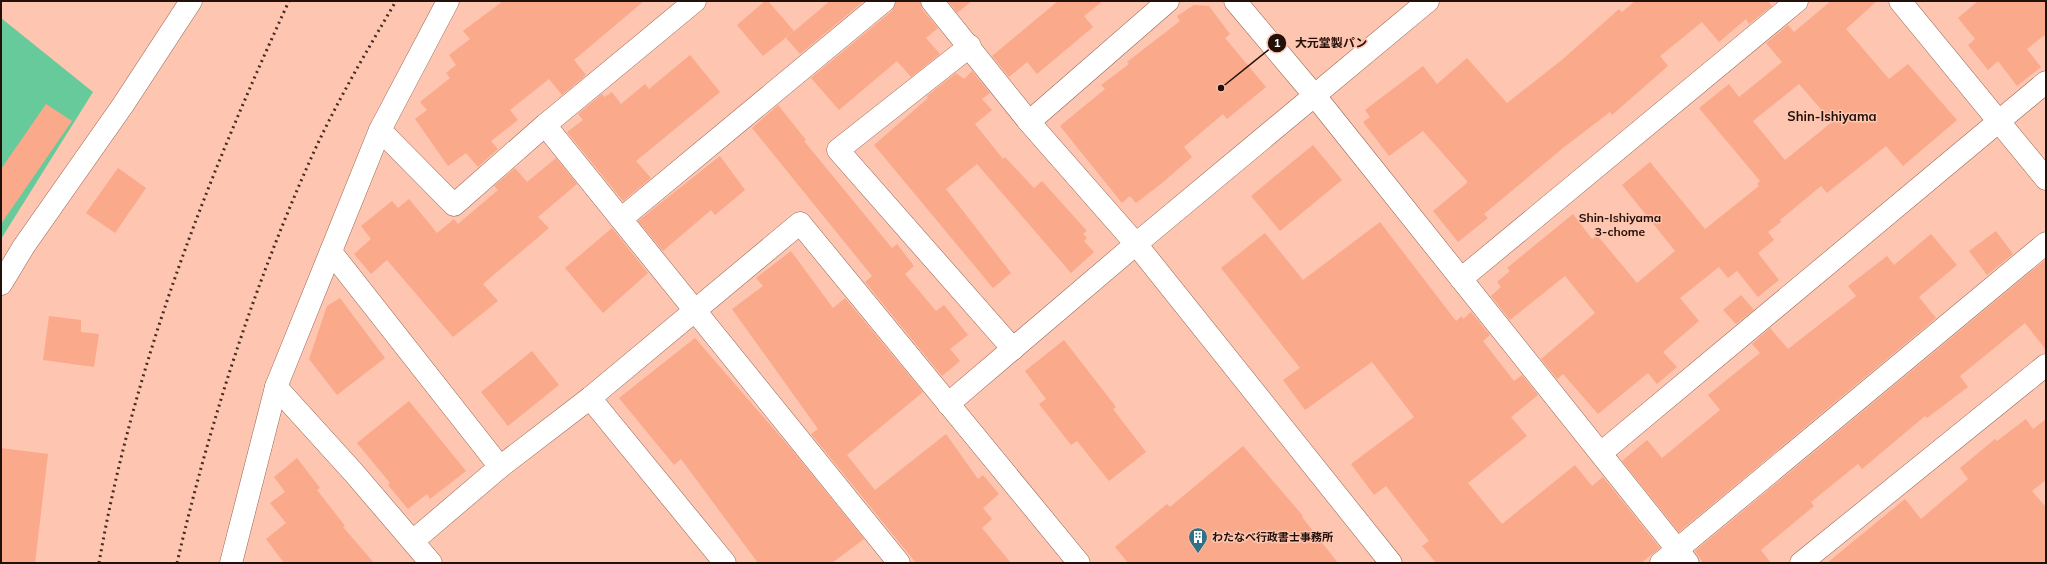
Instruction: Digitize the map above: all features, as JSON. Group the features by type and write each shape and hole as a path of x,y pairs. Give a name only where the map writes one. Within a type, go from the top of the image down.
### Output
{"street":[{"path":"1,284 24,246 123,105 191,1"},
{"path":"231,563 276,387 380,130 448,1"},
{"path":"380,130 454,205 545,125 694,1"},
{"path":"621,220 884,1"},
{"path":"932,1 970,46 1029,122 1136,244 1390,563"},
{"path":"1029,122 1168,1"},
{"path":"1235,1 1315,96 1601,453 1675,558 2046,243"},
{"path":"948,404 1136,244 1428,1"},
{"path":"1461,279 1797,1"},
{"path":"1900,1 2046,178"},
{"path":"970,46 838,150 1013,349"},
{"path":"1601,453 2046,82"},
{"path":"545,125 899,563"},
{"path":"413,541 500,467 590,398 800,223 1079,563"},
{"path":"331,252 500,467"},
{"path":"1801,563 2046,365"},
{"path":"276,387 431,563"},
{"path":"590,398 725,563"}],"green space":[{"path":"1,18 93,92 1,239"}],"building":[{"path":"503,1 644,1 574,60 586,75 562,95 549,79 510,110 518,120 491,141 498,149 478,167 466,153 448,166 415,119 427,110 420,102 450,78 446,73 456,65 449,55 470,39 463,31"},
{"path":"765,1 768,1 794,31 763,56 737,25"},
{"path":"830,1 864,1 800,54 786,38"},
{"path":"896,1 920,1 922,9 938,28 926,38 940,54 911,77 897,61 839,110 811,78 892,11"},
{"path":"948,1 972,1 957,13"},
{"path":"1058,1 1103,1 1084,16 1093,27 1037,74 1027,62 1009,77 992,56"},
{"path":"1635,1 1768,1 1772,6 1749,24 1746,19 1719,42 1702,22 1660,56 1668,66 1612,115 1610,112 1563,148 1484,214 1488,218 1458,242 1433,211 1467,183 1467,181 1423,131 1389,156 1363,122 1370,117 1365,110 1423,66 1437,84 1467,58 1507,103 1563,59 1619,9 1622,12"},
{"path":"1831,1 1877,1 1846,29 1889,79 1908,64 1957,120 1903,166 1886,146 1827,193 1821,186 1780,220 1781,222 1768,232 1774,240 1758,253 1779,280 1758,297 1737,271 1728,278 1719,267 1680,298 1699,321 1663,352 1677,367 1657,384 1648,373 1598,414 1563,374 1557,379 1541,359 1595,313 1565,276 1510,320 1491,296 1501,287 1497,282 1510,271 1507,268 1573,214 1592,239 1597,235 1637,283 1675,251 1622,185 1650,162 1705,229 1759,186 1757,184 1760,181 1699,108 1729,84 1739,97 1782,62 1766,43 1788,25 1794,32","holes":["1799,84 1832,122 1785,160 1753,121"]},
{"path":"1978,1 2046,1 2046,34 2027,49 2041,67 2017,86 1998,61 1988,70 1968,45 1975,39 1958,18"},
{"path":"1194,5 1209,6 1230,34 1225,38 1266,87 1227,119 1223,114 1184,147 1192,157 1162,183 1136,203 1130,196 1122,203 1060,126 1105,89 1101,85 1129,64 1127,62 1180,21 1177,16"},
{"path":"690,55 720,92 636,161 651,178 623,201 567,132 583,120 578,114 602,94 605,97 612,92 621,104 645,84 649,89"},
{"path":"972,71 990,93 982,99 992,110 975,124 1003,159 1005,157 1034,188 1042,181 1087,231 1083,234 1087,238 1084,241 1094,252 1071,273 977,164 946,189 1011,273 993,288 874,145 928,98 927,96 956,73 964,79"},
{"path":"46,104 72,121 1,224 1,169"},
{"path":"778,105 806,140 804,141 892,248 897,244 914,266 905,274 936,311 944,305 968,335 950,349 960,361 942,376 865,282 872,276 752,128"},
{"path":"1313,145 1342,180 1280,231 1251,196"},
{"path":"720,156 745,190 715,215 711,210 663,251 638,221"},
{"path":"556,158 577,184 538,217 549,228 483,284 498,301 453,337 387,260 371,274 354,254 371,239 361,226 392,201 398,208 409,199 437,233 454,219 458,224 498,190 494,186 515,168 527,182"},
{"path":"118,168 146,188 115,233 86,213"},
{"path":"1380,222 1456,321 1462,316 1463,319 1471,312 1490,335 1483,341 1514,381 1522,375 1538,395 1511,417 1527,436 1468,483 1502,524 1575,465 1592,486 1603,477 1660,548 1641,563 1436,563 1422,546 1429,541 1386,486 1374,495 1351,464 1414,417 1372,362 1305,410 1283,380 1300,368 1221,268 1265,233 1303,280"},
{"path":"612,228 648,273 603,313 565,268"},
{"path":"1996,231 2013,254 1987,275 1969,251"},
{"path":"1931,234 1957,265 1919,297 1936,318 1679,532 1622,461 1647,440 1662,458 1720,410 1708,395 1760,353 1752,344 1770,328 1788,349 1856,296 1848,286 1887,256 1894,265"},
{"path":"791,251 833,308 845,298 923,392 847,455 875,490 946,434 978,479 983,475 999,494 983,508 992,519 982,528 1011,563 916,563 811,434 818,429 732,309 763,286 756,278"},
{"path":"2046,259 2046,350 2025,323 1960,376 1968,387 1927,418 1925,416 1862,469 1858,464 1811,502 1814,506 1761,550 1771,563 1703,563 1695,551"},
{"path":"1741,295 1754,310 1736,324 1723,310"},
{"path":"340,298 385,358 337,395 309,359 327,306"},
{"path":"49,316 81,320 81,332 99,334 94,367 43,360"},
{"path":"695,338 792,450 864,539 832,563 758,563 681,459 674,465 619,398"},
{"path":"1064,340 1116,407 1113,409 1146,452 1109,481 1077,441 1071,445 1039,404 1046,399 1025,371"},
{"path":"532,351 559,385 508,426 481,392"},
{"path":"409,401 466,471 430,499 427,494 408,509 388,485 390,483 357,443"},
{"path":"2026,419 2033,429 2046,419 2046,480 2032,491 2046,507 2046,563 1827,563 1905,499 1921,519 1968,479 1960,468 1995,439 1997,441"},
{"path":"1243,446 1303,516 1302,517 1338,563 1128,563 1115,547 1167,504 1170,507"},
{"path":"1,448 48,454 35,563 1,563"},
{"path":"297,458 320,488 317,490 345,526 343,527 374,563 284,563 266,539 286,523 270,503 285,492 274,477"}],"railway":[{"path":"99,563 131,418 152,347 176,276 201,206 229,137 289,1"},
{"path":"177,563 189,512 217,411 268,262 308,165 328,123 396,1"}],"place":[{"name":"大元堂製パン","path":"1221,88"},
{"name":"わたなべ行政書士事務所","path":"1198,554"}],"district":[{"name":"Shin-Ishiyama","path":"1832,116"},
{"name":"Shin-Ishiyama 3-chome","path":"1620,225"}]}
